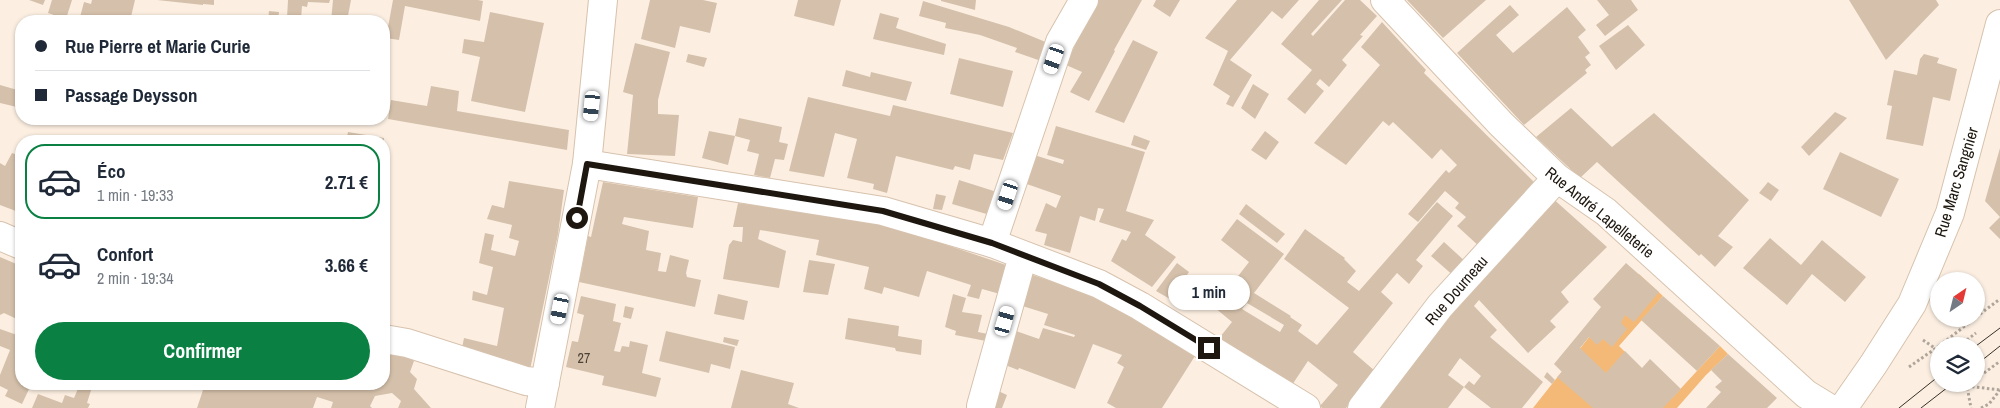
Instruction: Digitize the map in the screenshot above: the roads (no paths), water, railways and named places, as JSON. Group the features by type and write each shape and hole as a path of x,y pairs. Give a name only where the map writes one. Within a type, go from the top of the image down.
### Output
{"street":[{"path":"543,401 587,164 602,0"},
{"path":"992,243 1060,42 1084,0"},
{"name":"Rue André Lapelleterie","path":"1385,0 1501,124 1556,178 1606,212 1806,394 1829,408"},
{"name":"Rue Marc Sangnier","path":"1843,408 1874,365 1912,304 1950,213 2000,24"},
{"path":"587,164 883,211 992,243 1099,284 1140,306 1306,408"},
{"name":"Rue Dourneau","path":"1362,408 1440,306 1556,178"},
{"path":"0,236 15,242"},
{"path":"981,406 1024,256"},
{"path":"396,341 526,381 543,401"}],"tram line":[{"path":"1985,339 2000,328"},
{"path":"1985,358 2000,346"},
{"path":"1899,408 1930,383"},
{"path":"1921,408 1942,392"}]}
